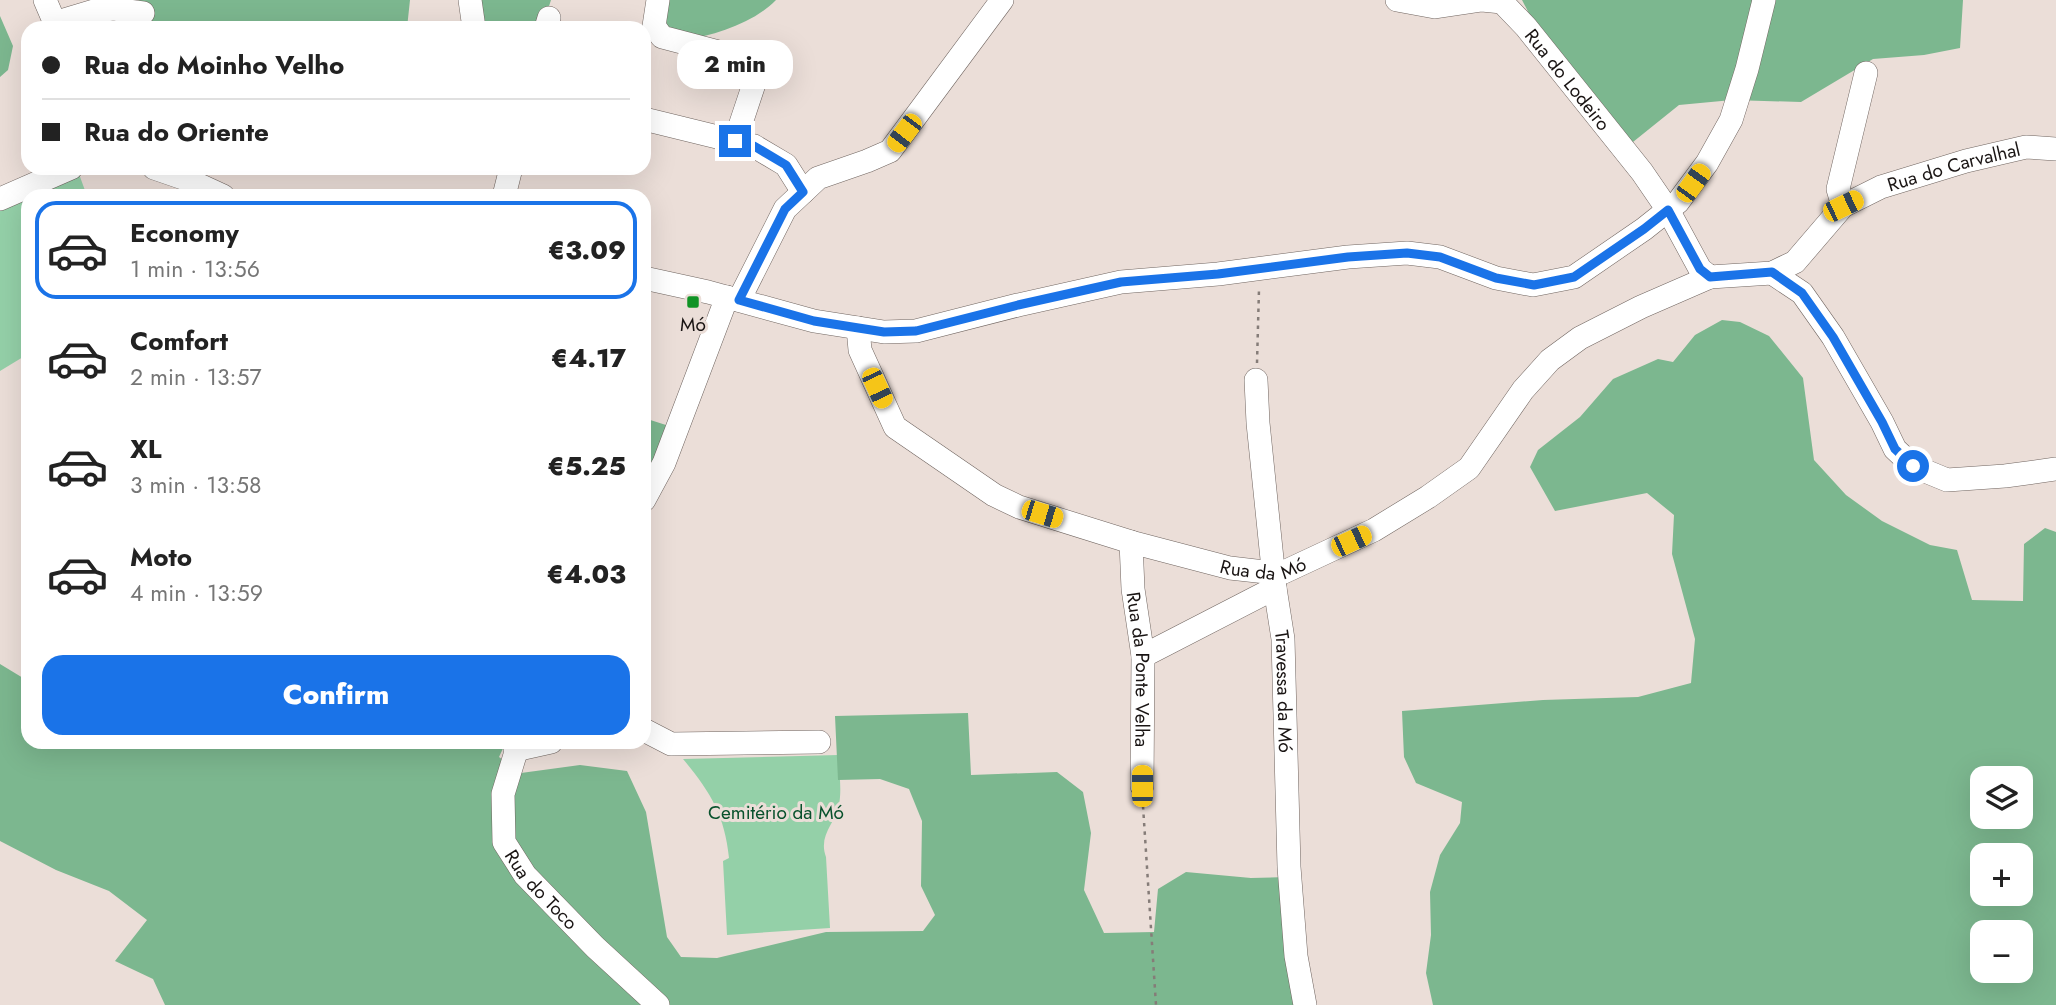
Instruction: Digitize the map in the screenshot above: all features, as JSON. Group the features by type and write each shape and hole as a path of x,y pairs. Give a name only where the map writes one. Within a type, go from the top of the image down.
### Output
{"street":[{"path":"45,0 53,21"},
{"path":"470,0 473,21"},
{"path":"658,0 654,26 662,37 761,63 735,141"},
{"path":"651,487 664,463 733,299 785,209 818,178 890,151 1002,0"},
{"name":"Rua do Lodeiro","path":"1397,0 1435,6 1482,1 1502,2 1526,27 1585,100 1642,172 1668,210"},
{"path":"651,280 814,321 884,332 916,331 1121,282 1260,269 1348,257 1407,253 1440,257 1496,278 1534,285 1574,277 1678,202 1707,163 1731,120 1764,0"},
{"path":"70,21 104,10 143,13"},
{"path":"1843,206 1838,189 1866,73"},
{"path":"651,121 754,146 786,165 803,192"},
{"name":"Rua do Carvalhal","path":"1710,277 1772,272 1795,262 1843,206 1881,187 1966,161 2026,147 2056,149"},
{"path":"23,189 55,175"},
{"path":"174,175 208,189"},
{"path":"0,199 21,190"},
{"path":"1668,210 1700,269 1710,277"},
{"path":"1772,272 1802,293 1833,337 1895,449 1913,466 1947,480 2056,469"},
{"name":"Rua da Mó","path":"858,328 860,350 895,426 994,495 1019,507 1131,542 1275,580 1284,572 1374,530 1469,468 1523,390 1550,360 1580,338 1710,277"},
{"name":"Travessa da Mó","path":"1256,380 1258,423 1283,639 1289,867 1296,956 1305,1005"},
{"name":"Rua da Ponte Velha","path":"1131,542 1133,589 1143,656 1142,786"},
{"path":"1143,656 1275,580"},
{"path":"651,734 671,744 819,742"},
{"name":"Rua do Toco","path":"516,749 503,794 504,842 525,875 595,947 658,1005"}],"path":[{"path":"1256,380 1260,269"},
{"path":"1142,786 1156,1005"}],"green space":[{"path":"139,0 410,0 408,21 136,21 133,8"},
{"path":"471,0 551,0 544,21 479,21"},
{"path":"667,0 776,0 745,22 683,41 666,30"},
{"path":"1522,0 1963,0 1960,48 1924,55 1873,59 1801,102 1732,100 1679,105 1628,146 1534,23"},
{"path":"0,16 13,46 8,70 0,77"},
{"path":"79,175 84,189 45,189"},
{"path":"21,200 21,358 0,371 0,210"},
{"path":"1722,320 1740,322 1769,336 1803,378 1814,460 1846,495 1882,521 1930,545 1957,550 1972,600 2023,601 2024,544 2045,528 2056,532 2056,1005 1433,1005 1426,973 1431,935 1430,892 1440,855 1460,823 1462,802 1416,783 1404,757 1402,711 1543,700 1638,697 1691,683 1695,639 1672,554 1674,515 1647,493 1555,511 1530,467 1538,450 1580,417 1613,379 1658,359 1673,362 1695,335"},
{"path":"651,420 666,425 651,468"},
{"path":"0,664 21,677 21,749 503,749 499,757 521,773 580,765 627,771 646,812 667,937 681,957 717,958 826,932 923,931 935,915 921,886 922,821 909,789 880,779 838,780 835,716 968,713 971,775 1057,772 1083,792 1091,833 1084,890 1104,933 1154,932 1158,889 1186,872 1251,878 1288,877 1303,1005 165,1005 153,979 115,961 147,920 109,891 56,870 0,841"},
{"name":"Cemitério da Mó","path":"838,755 839,805 824,842 830,928 727,935 723,861 729,858 724,829 708,793 683,759"}],"place":[{"name":"Mó","path":"693,302"}],"route":[{"path":"735,141 754,146 786,165 803,192 785,209 739,300 814,321 884,332 916,331 1121,282 1218,274 1348,257 1407,253 1440,257 1496,278 1534,285 1574,277 1668,210 1700,269 1710,277 1772,272 1802,293 1833,337 1895,449 1913,466"}]}
